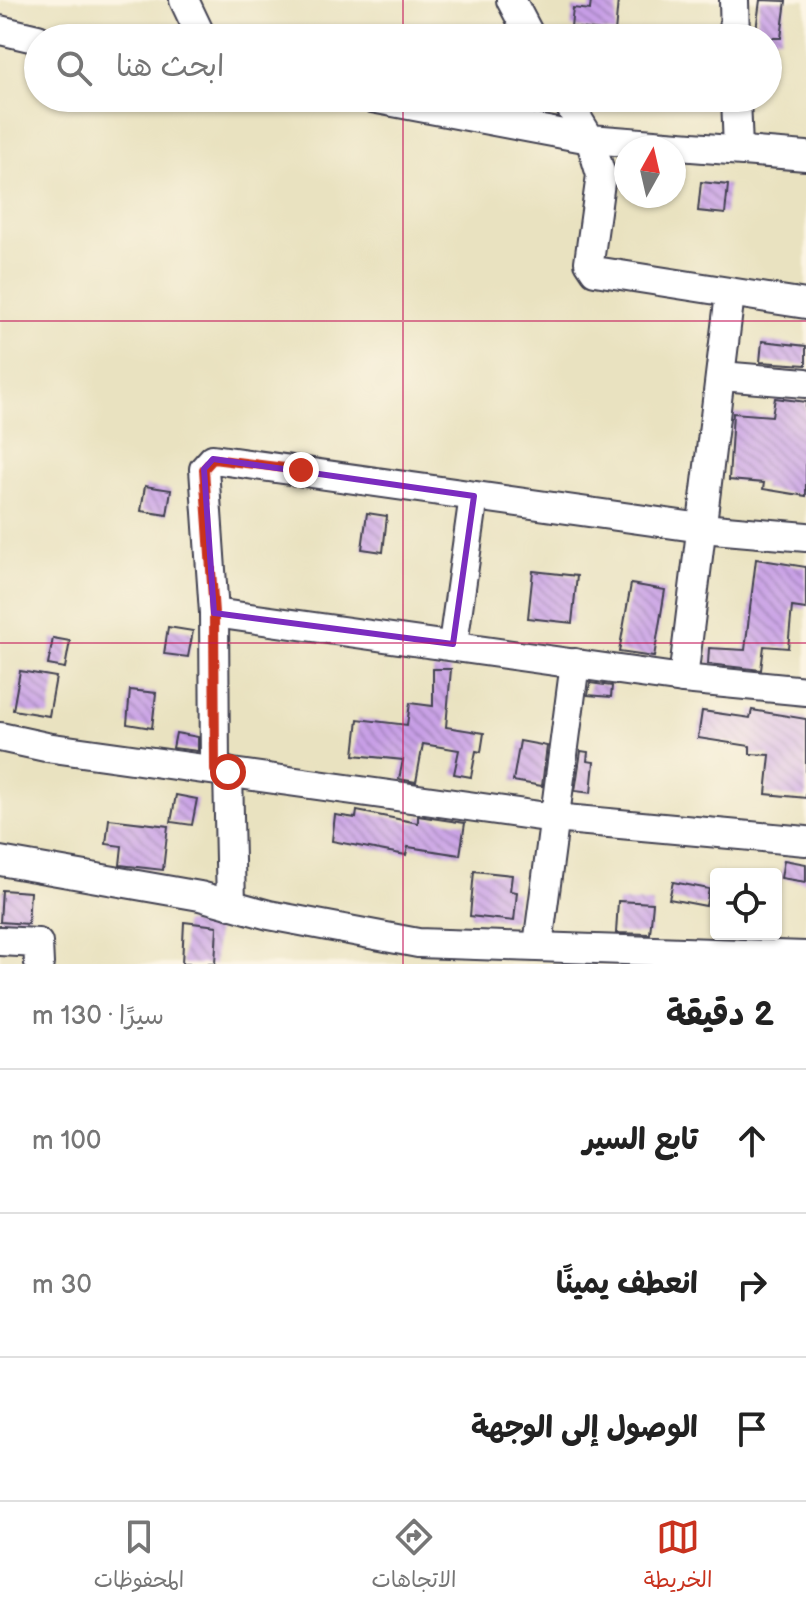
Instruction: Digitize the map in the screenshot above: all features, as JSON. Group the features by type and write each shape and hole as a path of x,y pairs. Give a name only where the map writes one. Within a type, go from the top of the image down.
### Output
{"street":[{"path":"184,0 195,24"},
{"path":"511,0 524,24"},
{"path":"734,0 735,24"},
{"path":"0,30 24,36"},
{"path":"446,112 590,139 806,156"},
{"path":"574,112 590,139 601,175 591,268 641,281 806,304"},
{"path":"737,112 738,149"},
{"path":"683,679 730,294"},
{"path":"721,376 806,383"},
{"path":"231,905 204,469 213,459 702,528 806,537"},
{"path":"453,644 474,496"},
{"path":"214,613 453,644 683,679 806,691"},
{"path":"538,945 575,663"},
{"path":"0,737 46,747 554,818 806,841"},
{"path":"0,861 102,877 418,943 806,956"},
{"path":"0,941 38,943 39,964"}],"highlighted area":[{"path":"213,459 474,496 453,644 214,613 204,469"}],"building":[{"path":"591,0 618,0 616,24 571,24 573,8 590,10"},
{"path":"760,0 786,1 782,31 782,24 757,24"},
{"path":"701,182 728,185 725,214 698,211"},
{"path":"762,341 806,346 806,365 760,362"},
{"path":"775,398 806,402 806,496 763,489 764,483 729,480 733,413 772,416"},
{"path":"145,486 171,490 167,515 141,511"},
{"path":"367,513 387,516 383,552 362,549"},
{"path":"756,559 806,567 806,609 792,607 788,648 764,646 761,670 708,664 709,648 745,650"},
{"path":"533,571 577,576 572,623 528,618"},
{"path":"631,584 665,590 654,657 619,652"},
{"path":"168,627 193,631 188,657 164,654"},
{"path":"53,638 70,641 65,668 48,665"},
{"path":"433,669 451,669 446,727 484,733 481,752 476,751 471,777 454,774 459,750 423,744 416,782 399,779 403,760 354,755 358,719 407,725 410,703 433,706"},
{"path":"20,671 56,677 49,716 13,710"},
{"path":"590,683 612,686 611,697 588,695"},
{"path":"130,690 156,693 152,728 127,724"},
{"path":"752,710 806,719 806,798 766,794 770,755 750,754 750,746 698,738 702,711 750,718"},
{"path":"176,733 198,737 198,751 173,748"},
{"path":"520,741 547,746 542,786 513,781"},
{"path":"581,751 588,752 587,761 594,762 591,793 575,791"},
{"path":"176,795 197,799 192,825 171,822"},
{"path":"357,811 418,823 418,816 465,823 460,855 408,847 406,855 332,841 335,815 356,818"},
{"path":"109,819 168,826 163,870 120,865 122,846 106,844"},
{"path":"784,860 806,864 806,882 782,878"},
{"path":"474,871 512,875 510,891 517,892 514,921 470,916"},
{"path":"673,882 709,889 706,906 669,899"},
{"path":"2,890 30,892 28,924 0,922"},
{"path":"618,901 653,903 650,934 616,933"},
{"path":"184,922 217,926 215,964 182,964"}],"route":[{"path":"228,772 215,770 214,613 204,469 207,462 213,459 301,470"}]}
